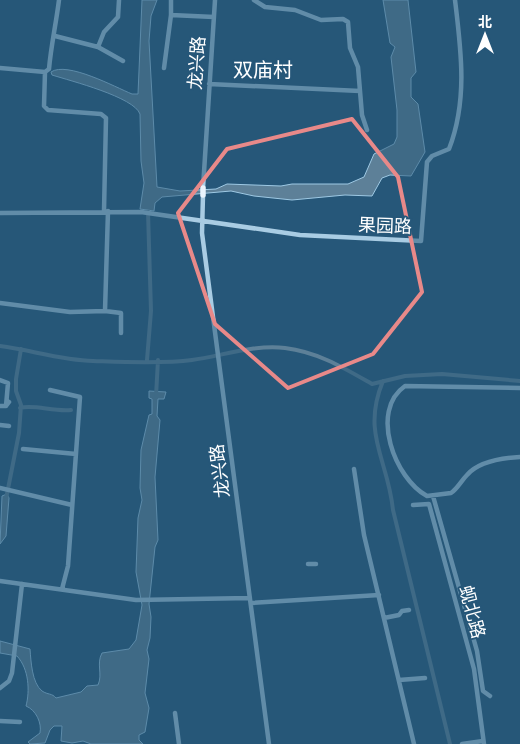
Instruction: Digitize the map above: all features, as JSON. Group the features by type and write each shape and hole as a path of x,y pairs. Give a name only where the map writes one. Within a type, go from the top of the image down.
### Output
{"main road":[{"path":"203,188 203,195"}],"street":[{"path":"59,0 49,69 45,72 44,106 48,110 100,114 106,118 105,311"},
{"path":"98,48 104,32 118,16 119,0"},
{"path":"164,68 171,15 171,0"},
{"name":"龙兴路","path":"203,188 215,0"},
{"path":"254,0 265,7 296,10 321,20 346,20 349,26 350,48 358,67 366,130"},
{"name":"果园路","path":"0,213 141,212 306,236 421,240 427,162 432,156 449,149 462,91 463,74 455,0"},
{"path":"171,15 214,17"},
{"path":"55,36 98,48 123,62"},
{"path":"0,68 45,72"},
{"path":"209,84 360,92"},
{"name":"龙兴路","path":"203,195 202,221 269,744"},
{"path":"0,303 70,312 105,311 121,313 121,333"},
{"path":"0,380 8,382 5,405"},
{"path":"520,388 408,385 402,388 390,404 388,428 399,465 415,488 427,496 451,493 467,475 482,465 498,459 520,457"},
{"path":"50,390 80,397 68,566 62,589"},
{"path":"0,425 9,426"},
{"path":"22,449 76,454"},
{"path":"354,469 364,535 414,744"},
{"path":"0,488 72,505"},
{"path":"433,496 477,651 483,691 490,696"},
{"name":"蚬北路","path":"412,505 429,504 474,669 483,743"},
{"path":"308,564 316,564"},
{"path":"0,581 137,600 251,600 379,595"},
{"path":"0,688 9,680 22,584"},
{"path":"384,618 399,615 402,611 409,610"},
{"path":"399,680 425,678"},
{"path":"175,713 179,744"},
{"path":"0,721 20,722"},
{"path":"462,744 483,743"}],"highlighted area":[{"path":"352,119 398,177 422,292 373,354 288,388 215,324 178,213 227,149"}],"water":[{"path":"142,0 157,0 151,16 149,41 157,187 180,191 216,189 227,184 281,186 292,184 348,184 364,177 374,154 394,144 397,137 397,110 391,57 395,47 390,43 383,0 408,0 416,72 411,78 411,97 418,104 425,152 411,176 390,175 382,178 372,196 345,195 292,200 254,196 231,191 162,197 155,203 154,211 140,209 144,183 141,161 140,114 135,108 115,96 87,85 52,75 51,72 68,70 79,72 132,94 138,94"},
{"path":"149,391 166,392 164,399 158,399 157,416 160,420 155,477 158,540 155,547 149,604 151,617 145,693 149,708 145,732 139,735 139,740 143,744 91,744 83,741 72,743 61,741 62,726 54,726 50,730 45,743 30,744 28,742 40,733 40,729 39,721 35,714 26,706 28,687 24,667 17,656 0,653 0,641 30,649 36,683 42,691 56,698 81,692 87,686 98,685 102,653 129,649 136,640 142,605 136,572 138,518 142,500 140,488 141,450 149,415 152,414 152,399 149,398"},
{"path":"7,494 9,498 6,536 0,544 2,496"}],"waterway":[{"path":"147,360 151,311 148,212"},
{"path":"0,346 81,360 143,362 192,360 250,349 274,347 297,350 320,357 372,384 405,376 442,374 520,381"},
{"path":"6,499 19,433 21,405 16,391 16,379 21,349"},
{"path":"156,396 158,360"},
{"path":"383,381 377,400 375,432 450,744"},
{"path":"20,408 71,410"}],"district":[{"name":"双庙村","path":"263,70"}]}
